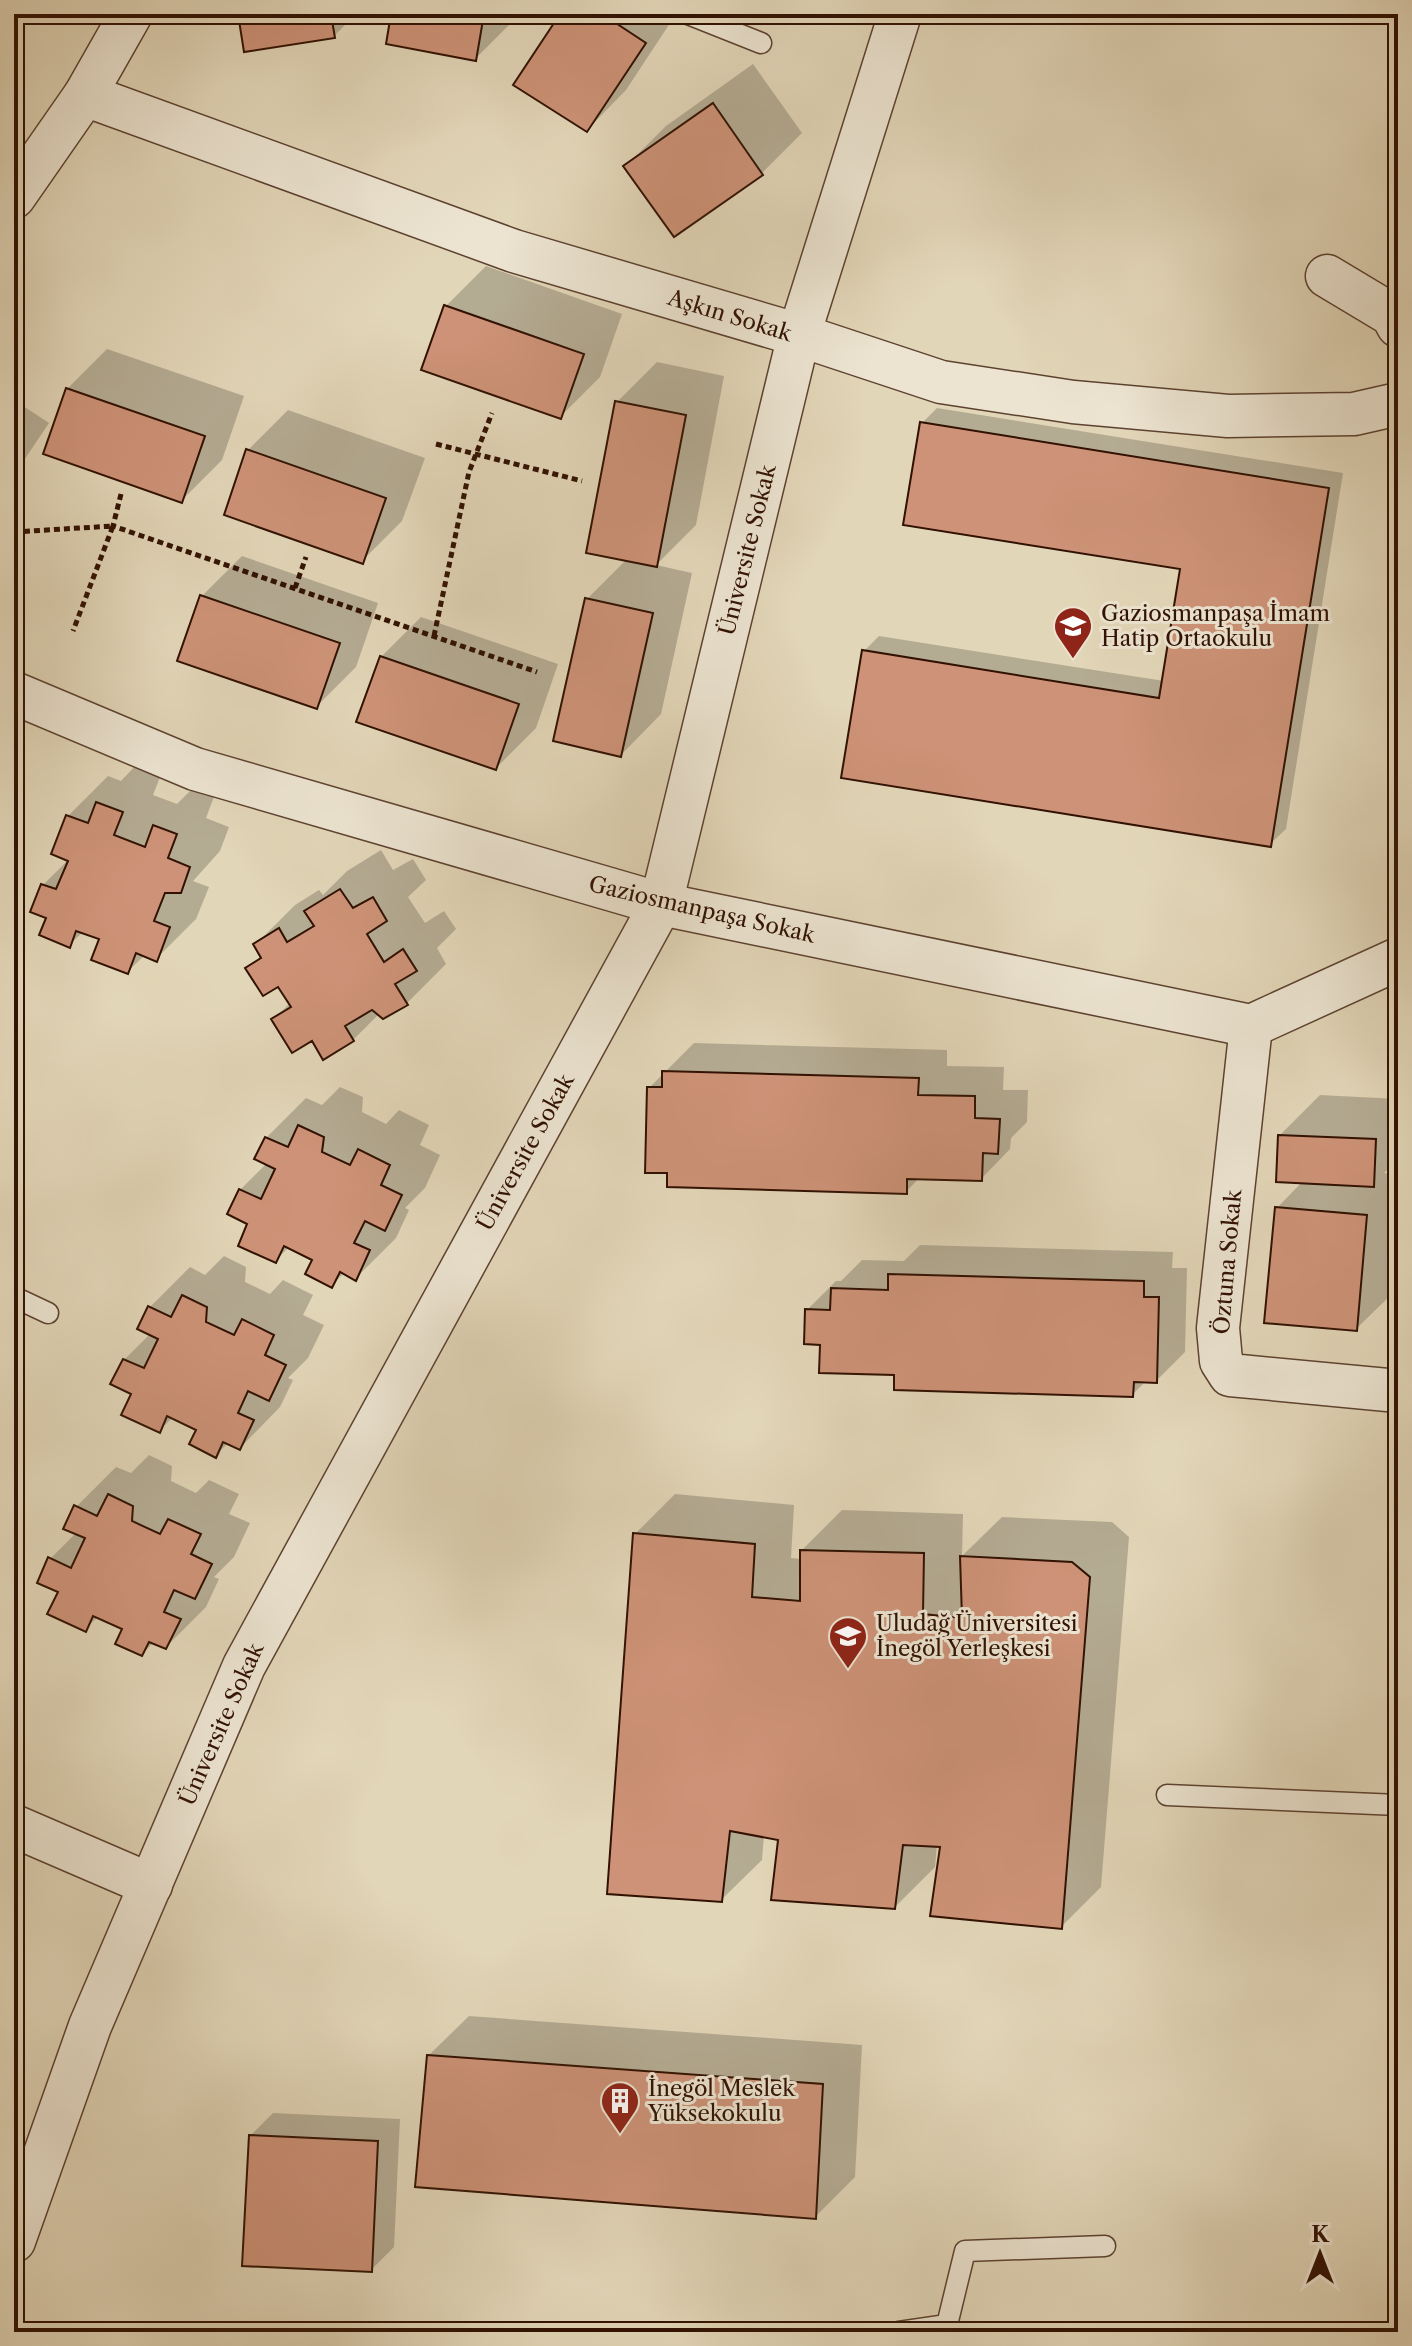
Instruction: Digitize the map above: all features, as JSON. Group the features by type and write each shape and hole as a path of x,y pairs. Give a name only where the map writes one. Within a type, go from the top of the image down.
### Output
{"street":[{"path":"14,197 85,95 131,14"},
{"name":"Üniversite Sokak","path":"15,2233 90,2026 244,1666 661,904 799,335 900,14"},
{"name":"Aşkın Sokak","path":"85,95 514,251 799,335 941,382 1073,402 1228,416 1354,414 1398,404"},
{"path":"1327,276 1392,315 1398,326"},
{"name":"Gaziosmanpaşa Sokak","path":"14,693 195,769 661,904 1251,1026"},
{"path":"1251,1026 1398,959"},
{"name":"Öztuna Sokak","path":"1251,1026 1218,1328 1221,1361 1230,1375 1398,1391"},
{"path":"14,1826 151,1885"}],"lane":[{"path":"688,14 761,43"},
{"path":"14,1297 48,1313"},
{"path":"1167,1795 1398,1805"},
{"path":"899,2332 947,2325 965,2251 1105,2246"}],"path":[{"path":"434,636 469,472 492,413"},
{"path":"436,444 582,481"},
{"path":"73,631 113,526 121,494"},
{"path":"14,532 113,526 537,672"},
{"path":"295,588 306,557"}],"building":[{"path":"238,14 331,14 335,38 244,52"},
{"path":"391,14 484,14 476,61 386,44"},
{"path":"560,14 602,14 646,43 587,132 513,85"},
{"path":"713,103 763,175 674,237 623,166"},
{"path":"444,305 584,354 561,419 421,370"},
{"path":"66,388 205,436 182,503 43,454"},
{"path":"615,401 686,415 657,567 586,553"},
{"path":"920,422 1329,488 1271,847 841,778 862,650 1159,698 1180,569 903,525"},
{"path":"246,449 386,498 363,564 224,515"},
{"path":"200,595 340,643 317,709 177,661"},
{"path":"585,598 653,613 621,757 553,741"},
{"path":"380,656 519,704 496,770 356,722"},
{"path":"96,802 123,812 114,835 145,847 153,825 177,834 168,858 190,867 181,893 165,893 154,921 170,927 157,962 136,953 128,974 91,960 99,939 76,931 70,948 39,935 46,918 30,912 41,884 56,889 68,861 51,854 66,815 88,823"},
{"path":"340,889 353,908 373,897 387,921 367,934 384,962 403,949 417,971 395,984 408,1005 383,1019 372,1010 345,1026 354,1041 323,1060 312,1041 292,1053 271,1019 291,1007 278,987 263,996 245,968 261,958 253,944 279,928 287,942 314,926 304,911"},
{"path":"662,1071 919,1078 918,1095 975,1096 975,1118 1000,1119 998,1154 983,1153 982,1181 907,1179 907,1194 667,1187 667,1173 645,1173 647,1087 662,1087"},
{"path":"298,1125 324,1137 322,1152 350,1165 358,1149 390,1165 381,1185 402,1195 385,1231 365,1221 354,1243 370,1250 356,1281 340,1272 332,1288 305,1274 312,1260 284,1246 276,1263 238,1246 247,1224 227,1214 239,1189 261,1199 275,1169 254,1159 265,1137 288,1147"},
{"path":"1278,1135 1376,1139 1374,1187 1276,1182"},
{"path":"1275,1207 1367,1215 1357,1331 1264,1323"},
{"path":"888,1274 1144,1281 1144,1297 1159,1297 1157,1383 1134,1382 1133,1397 894,1390 894,1375 819,1373 820,1345 804,1344 805,1309 830,1310 831,1288 888,1290"},
{"path":"182,1295 207,1307 206,1322 234,1335 242,1319 274,1335 265,1355 286,1365 269,1401 248,1391 238,1413 254,1420 240,1450 223,1442 216,1458 189,1444 196,1430 167,1416 160,1433 121,1415 131,1394 110,1384 123,1359 144,1368 158,1339 137,1329 148,1306 171,1317"},
{"path":"108,1494 133,1506 132,1521 160,1534 168,1519 201,1534 191,1554 212,1564 195,1599 174,1590 164,1612 181,1619 166,1649 149,1642 142,1656 115,1644 122,1629 93,1616 86,1632 47,1614 58,1592 37,1583 48,1557 71,1568 85,1538 63,1529 74,1505 97,1516"},
{"path":"633,1533 755,1544 752,1597 800,1601 800,1550 924,1553 923,1614 962,1618 960,1556 1072,1562 1090,1577 1062,1929 930,1916 940,1847 903,1845 895,1909 771,1900 778,1840 730,1831 722,1902 607,1894"},
{"name":"İnegöl Meslek Yüksekokulu","path":"427,2055 823,2084 816,2219 415,2187"},
{"path":"249,2135 378,2141 372,2272 242,2266"}],"place":[{"name":"Gaziosmanpaşa İmam Hatip Ortaokulu","path":"1073,660"},
{"name":"Uludağ Üniversitesi İnegöl Yerleşkesi","path":"848,1670"},
{"name":"İnegöl Meslek Yüksekokulu","path":"620,2135"}]}
